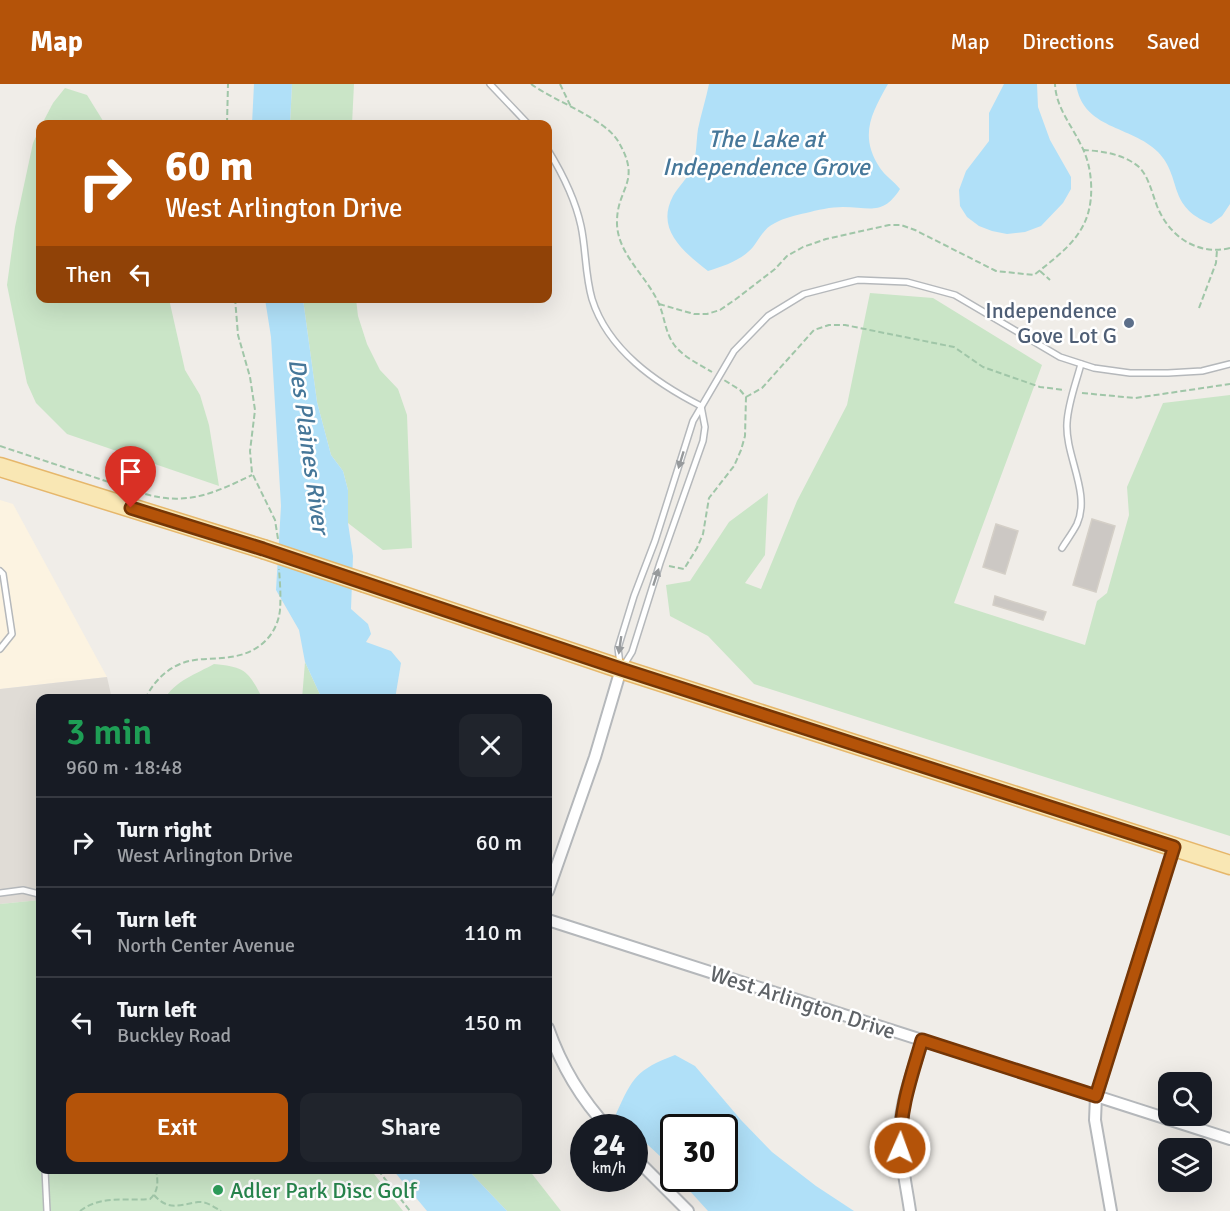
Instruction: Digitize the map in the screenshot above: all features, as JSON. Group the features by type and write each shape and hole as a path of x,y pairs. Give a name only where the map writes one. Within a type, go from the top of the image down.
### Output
{"main road":[{"path":"0,467 263,549 621,669 1230,865"}],"street":[{"path":"552,880 595,757 621,669"},
{"path":"1111,1211 1095,1120 1096,1096 1174,847"},
{"name":"West Arlington Drive","path":"552,921 1230,1139"},
{"path":"552,1038 564,1068 597,1114"},
{"path":"910,1211 900,1148 900,1125 904,1101 922,1040"},
{"path":"648,1171 688,1211"}],"lane":[{"path":"490,84 524,120"},
{"path":"552,157 565,179 574,202 581,225 592,299 608,331 627,355 645,372 679,395 702,406"},
{"path":"621,669 618,648 693,421 734,351 768,316 804,294 858,280 908,282 956,295 1060,357 1094,368 1121,372 1168,373 1202,371 1230,364"},
{"path":"1062,548 1078,522 1081,507 1067,424 1082,364"},
{"path":"621,669 632,652 660,563 703,441 705,427 702,406"},
{"path":"0,571 3,574 12,634 0,649"},
{"path":"633,601 647,606"},
{"path":"0,893 23,890 36,893"},
{"path":"45,1174 47,1211"}],"path":[{"path":"227,120 228,84"},
{"path":"531,84 604,127 617,139 628,161 629,176 617,220 620,241 659,304 668,334 674,345 685,357 740,390 746,397 746,427 741,450 734,466 709,498 703,534 697,548 684,569 676,569 660,563"},
{"path":"560,84 571,107"},
{"path":"659,304 694,314 707,314 720,310 775,269 787,256 803,247 826,239 889,225 902,225 915,230 996,271 1034,275 1061,254 1084,225 1090,210 1088,159 1064,115 1056,95 1055,84"},
{"path":"1083,150 1103,151 1133,163 1146,177 1158,208 1175,234 1190,244 1210,250 1230,248"},
{"path":"1199,308 1216,263 1217,250"},
{"path":"1040,271 1050,280"},
{"path":"235,303 238,334 250,377 255,410 249,451 252,475 275,520"},
{"path":"746,397 762,388 814,330 829,325 845,325 954,347 983,367 1040,387 1135,398 1230,384"},
{"path":"0,446 145,494 169,499 198,498 252,475"},
{"path":"148,694 159,678 182,663 232,657 261,646 271,636 280,612 280,599"},
{"path":"80,1211 91,1203 103,1200 150,1199 154,1195 158,1182 157,1174"},
{"path":"381,1174 410,1211"},
{"path":"154,1195 162,1206 171,1209 180,1209 198,1202 207,1203 221,1211"}],"shaded area":[{"path":"0,500 13,504 107,677 0,689"},
{"path":"107,677 111,694 36,694 36,900 0,904 0,689"}],"green space":[{"path":"292,84 354,84 352,120 290,120"},
{"path":"65,88 87,95 103,120 44,120 53,103"},
{"path":"36,137 36,303 170,303 185,370 200,395 209,425 219,486 67,434 36,403 27,383 7,285 15,227"},
{"path":"870,293 933,298 1042,365 954,603 1085,645 1097,601 1107,593 1129,515 1127,487 1163,403 1230,395 1230,836 754,684 708,636 670,616 666,585 690,581 729,522 768,493 765,555 745,583 761,589 797,501 847,405"},
{"path":"304,303 356,303 367,344 380,370 398,389 407,415 412,548 383,550 348,523 348,490 343,471 331,455 317,402"},
{"path":"305,662 320,694 302,694"},
{"path":"214,664 240,669 254,682 260,694 168,694 180,683"},
{"path":"36,900 36,1174 374,1174 403,1211 0,1211 0,904"},
{"path":"472,1174 532,1174 561,1211 507,1211"}],"water":[{"path":"254,84 292,84 290,120 252,120"},
{"name":"The Lake at Independence Grove","path":"709,84 888,84 872,115 870,146 884,174 900,189 894,198 882,207 829,208 782,220 771,225 744,256 708,271 675,239 670,230 668,208 693,165 698,129"},
{"path":"1004,84 1037,84 1038,107 1050,140 1071,177 1071,189 1063,203 1041,226 1025,232 1007,234 979,226 967,217 960,206 959,190 966,171 989,141 989,113"},
{"path":"1076,84 1230,84 1230,204 1222,216 1211,224 1187,209 1181,200 1166,162 1158,152 1135,136 1098,119 1080,99"},
{"name":"Des Plaines River","path":"266,303 304,303 317,402 331,455 343,471 348,490 348,523 353,556 351,609 368,624 371,634 366,642 391,651 401,663 396,694 320,694 305,662 299,630 276,590 281,506 271,337"},
{"path":"675,1055 695,1066 736,1114 660,1114 660,1156 648,1145 648,1114 616,1114 637,1076 652,1065"},
{"path":"738,1116 772,1152 816,1186 854,1211 708,1211 691,1192 738,1192"},
{"path":"396,1174 472,1174 507,1211 427,1211"}],"building":[{"path":"1092,519 1115,526 1096,592 1073,585"},
{"path":"996,524 1018,531 1005,574 983,567"},
{"path":"995,596 1046,612 1043,620 993,605"}],"place":[{"name":"Independence Gove Lot G","path":"1129,323"},
{"name":"Adler Park Disc Golf","path":"218,1190"}],"route":[{"path":"131,508 263,549 621,669 1174,847 1096,1096 922,1040 904,1101 900,1125 900,1148"}]}
